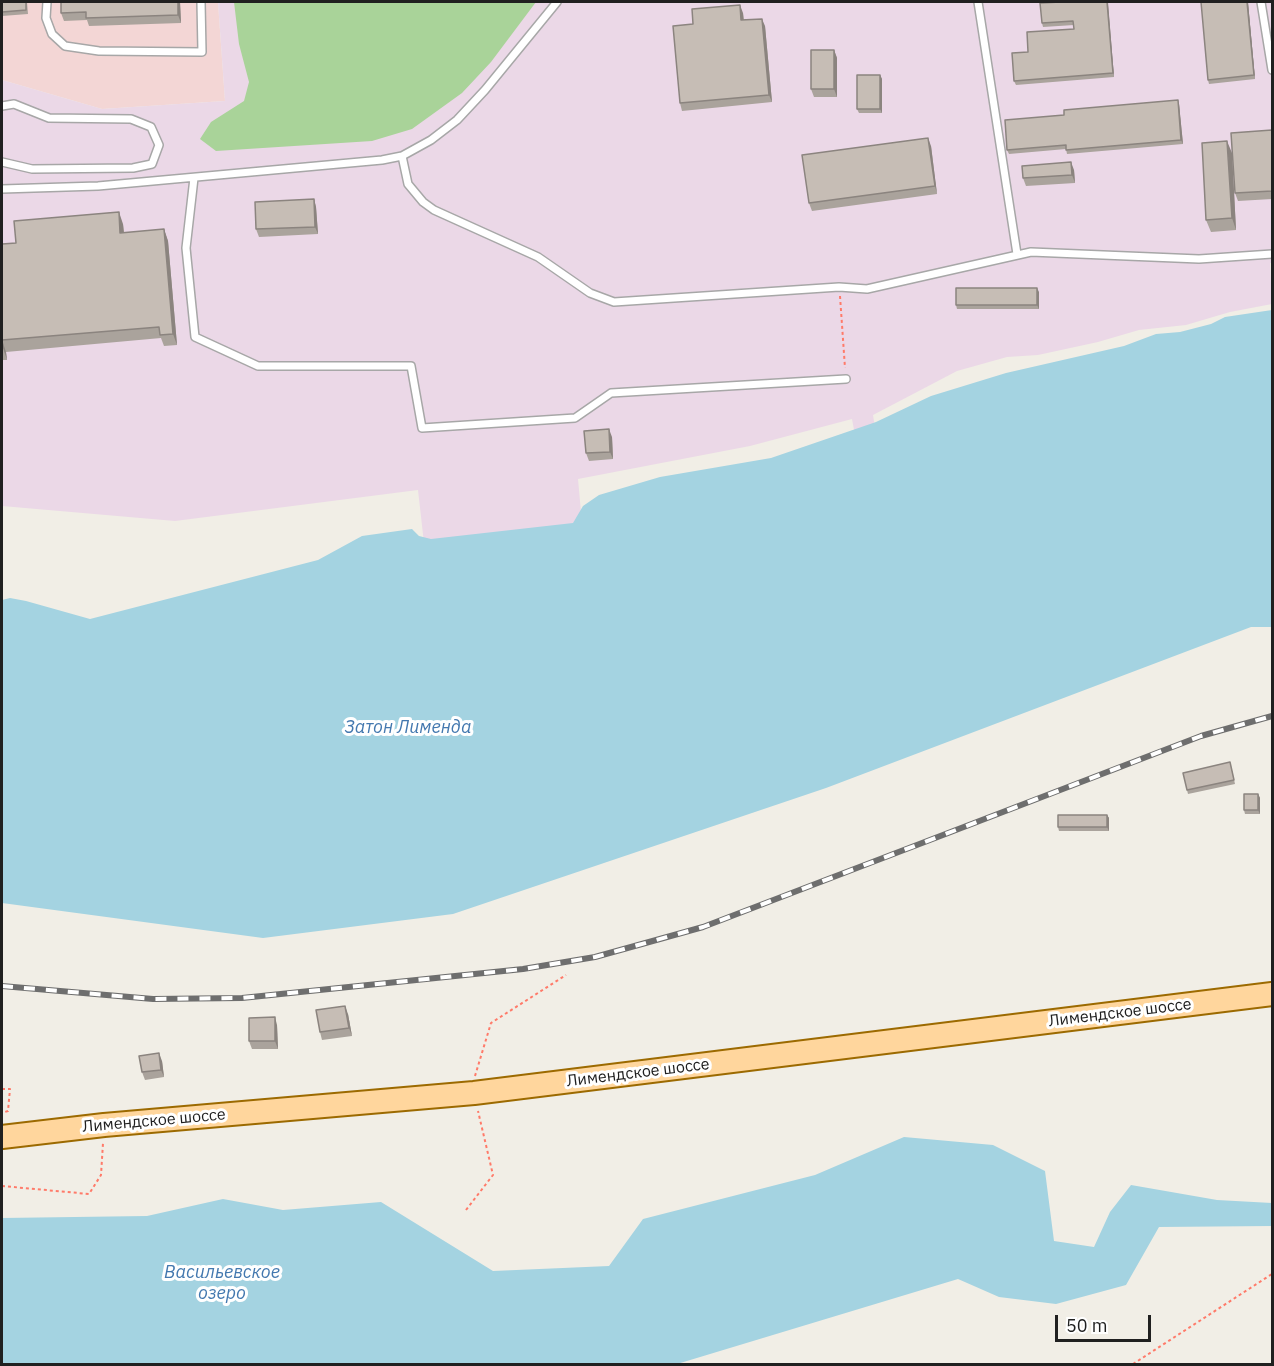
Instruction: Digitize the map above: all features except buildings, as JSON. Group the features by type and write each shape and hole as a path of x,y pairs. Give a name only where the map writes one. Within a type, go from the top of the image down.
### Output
{"main road":[{"name":"Лимендское шоссе","path":"2,1137 104,1125 474,1093 1272,993"}],"lane":[{"path":"46,2 46,18 52,34 65,46 99,51 202,52 201,2"},
{"path":"2,189 98,186 382,160 402,156 423,145 457,120 485,90 557,2"},
{"path":"978,2 1017,254"},
{"path":"1261,2 1272,70"},
{"path":"2,106 14,104 49,118 131,119 151,127 159,145 152,164 133,168 32,168 2,162"},
{"path":"402,156 408,184 423,202 448,216 538,257 601,299 629,302 839,287 867,288 1017,254 1053,252 1199,259 1272,254"},
{"path":"194,178 186,248 195,336 258,366 411,366 422,428 575,418 611,393 846,379"}],"path":[{"path":"839,287 846,379"},
{"path":"466,1210 493,1175 474,1093 476,1067 491,1023 566,975"},
{"path":"2,1089 10,1089 8,1111 2,1113"},
{"path":"2,1186 89,1194 101,1175 104,1125"},
{"path":"1133,1365 1272,1274"}],"shaded area":[{"path":"2,2 218,2 225,101 102,109 2,80"},
{"path":"218,2 1272,2 1272,263 1270,263 1272,304 1230,312 1186,325 1139,330 1038,355 1007,357 957,371 873,415 880,458 860,462 852,419 750,446 578,479 583,534 425,552 418,490 175,521 2,506 2,80 102,109 225,101"}],"green space":[{"path":"234,2 536,2 491,62 462,93 412,129 372,141 216,151 200,139 211,122 244,101 249,82 239,44"}],"water":[{"name":"Затон Лименда","path":"1272,310 1272,627 1251,627 826,788 453,914 263,938 2,903 2,600 10,598 26,601 90,619 318,560 362,536 412,529 419,536 431,539 573,523 583,506 599,495 660,477 771,458 876,422 931,396 1006,373 1124,346 1156,334 1180,332 1211,324 1225,317"},
{"name":"Васильевское озеро","path":"904,1137 993,1145 1045,1171 1054,1241 1094,1247 1110,1212 1131,1185 1217,1200 1272,1203 1272,1226 1159,1227 1126,1285 1056,1304 999,1297 958,1279 677,1364 2,1364 2,1218 147,1216 223,1199 283,1210 381,1202 493,1271 609,1266 643,1219 815,1175"}],"railway":[{"path":"2,986 153,999 242,998 523,969 595,957 703,927 1201,736 1272,716"}]}
